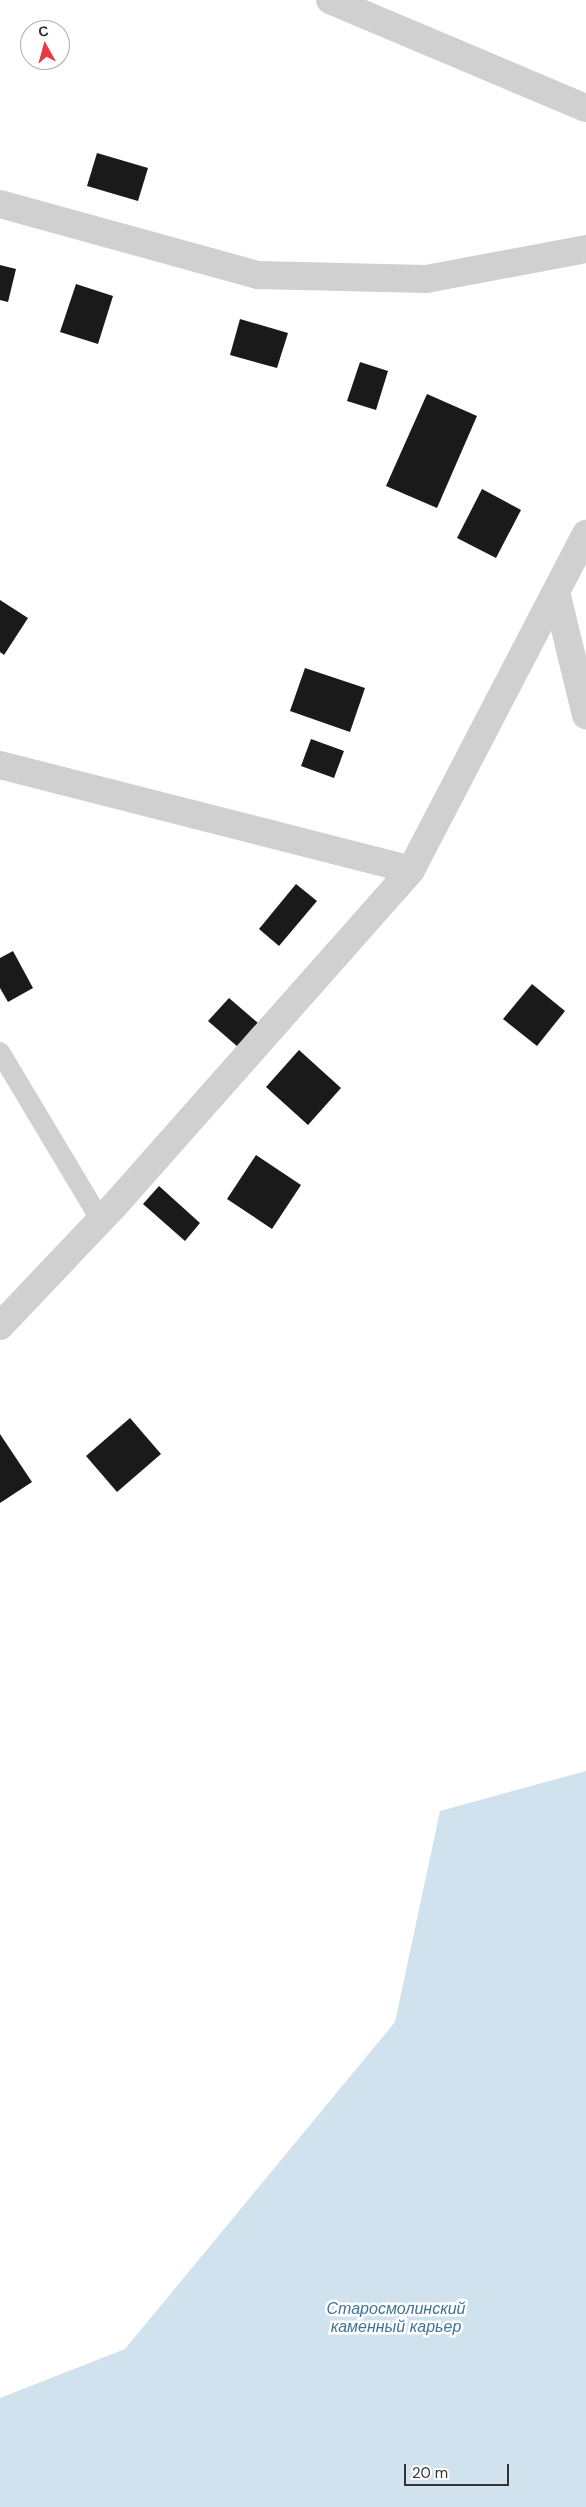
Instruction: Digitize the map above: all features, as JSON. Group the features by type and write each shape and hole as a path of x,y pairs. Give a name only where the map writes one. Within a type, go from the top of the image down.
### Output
{"street":[{"path":"330,0 586,108"},
{"path":"0,204 258,275 426,279 583,252"},
{"path":"0,1326 101,1221 411,870 586,534"},
{"path":"556,592 586,715"},
{"path":"0,765 411,870"}],"lane":[{"path":"0,1052 101,1221"}],"water":[{"name":"Старосмолинский каменный карьер","path":"586,1771 586,2507 0,2507 0,2398 125,2349 395,2022 440,1811"}],"building":[{"path":"97,153 148,168 138,201 87,186"},
{"path":"0,265 16,269 8,302 0,300"},
{"path":"76,284 113,296 98,344 60,332"},
{"path":"240,319 288,333 277,368 230,355"},
{"path":"360,362 388,371 376,410 347,401"},
{"path":"427,394 477,416 437,508 386,486"},
{"path":"482,489 521,510 496,558 457,538"},
{"path":"0,600 28,618 4,655 0,652"},
{"path":"305,668 365,688 350,732 290,711"},
{"path":"311,739 344,751 334,778 301,766"},
{"path":"296,884 317,901 279,946 259,929"},
{"path":"13,951 33,988 8,1002 0,988 0,958"},
{"path":"532,984 565,1011 537,1046 503,1019"},
{"path":"229,998 258,1023 238,1047 208,1021"},
{"path":"299,1050 341,1088 308,1125 266,1087"},
{"path":"256,1155 301,1185 272,1229 227,1199"},
{"path":"159,1186 200,1223 185,1241 143,1204"},
{"path":"130,1418 161,1454 117,1492 86,1456"},
{"path":"0,1434 32,1482 0,1503"}]}
